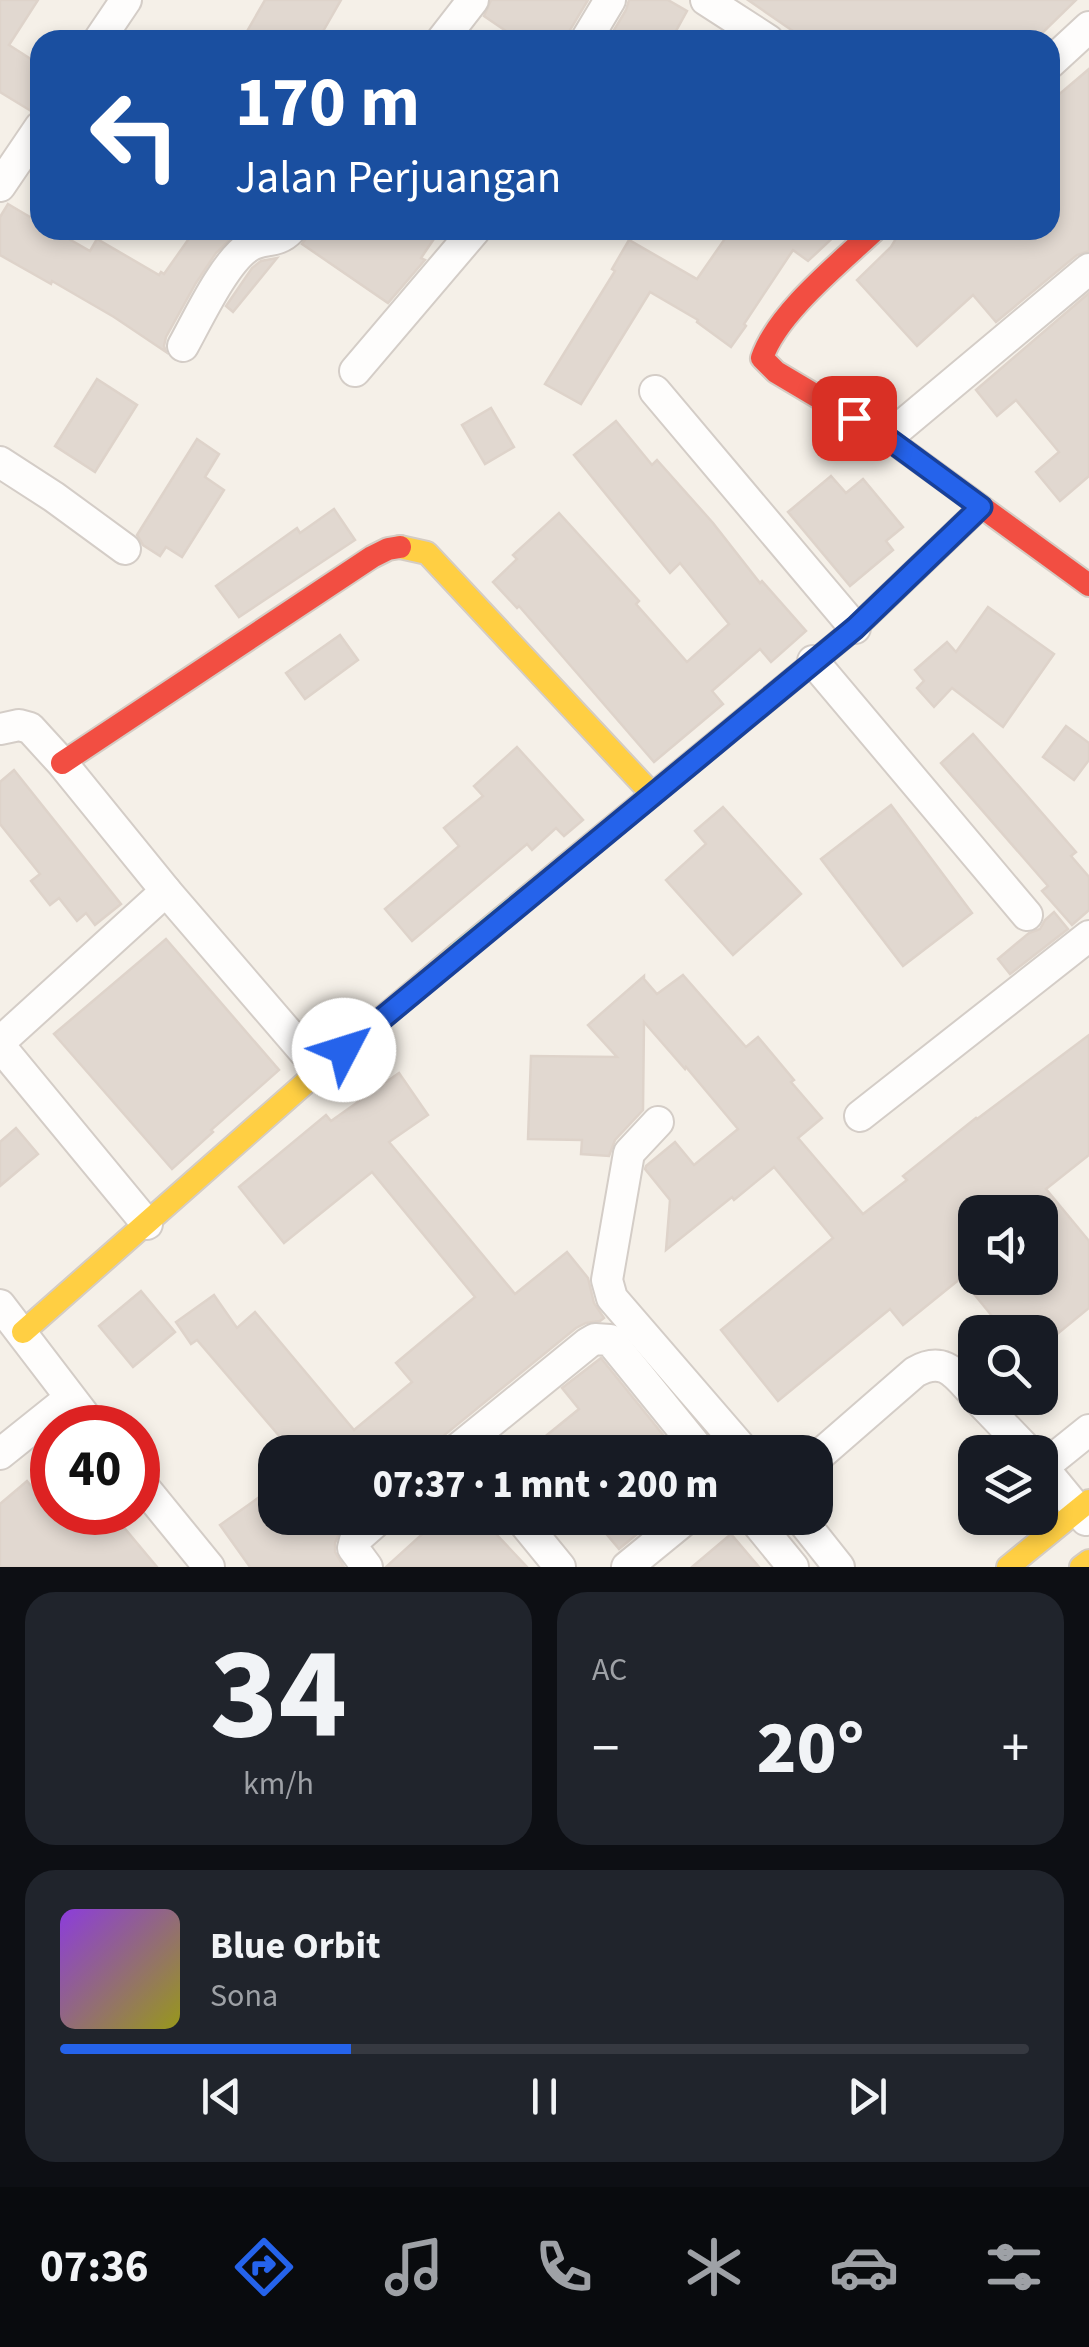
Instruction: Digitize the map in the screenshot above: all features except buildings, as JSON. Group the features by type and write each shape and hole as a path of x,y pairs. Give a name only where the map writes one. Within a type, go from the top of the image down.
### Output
{"main road":[{"path":"865,240 779,326 762,349 762,358 788,379 887,438 1089,585"},
{"path":"23,1332 320,1070 855,628 981,507"},
{"path":"62,763 352,570 393,546 410,546 427,553 652,794"},
{"path":"1008,1567 1085,1512"},
{"path":"1081,1567 1089,1561"}],"street":[{"path":"106,30 126,0"},
{"path":"450,30 473,0"},
{"path":"592,30 610,0"},
{"path":"706,0 752,30"},
{"path":"1060,54 1089,27"},
{"path":"0,186 30,142"},
{"path":"183,346 226,271 247,247 275,240"},
{"path":"355,372 467,240"},
{"path":"887,438 1089,269"},
{"path":"655,391 855,628"},
{"path":"0,462 125,549"},
{"path":"813,661 1027,915"},
{"path":"0,730 19,724 30,728 320,1070"},
{"path":"147,1224 0,1044 166,891"},
{"path":"860,1116 1089,936"},
{"path":"658,1122 629,1153 607,1280 612,1298 730,1435"},
{"path":"0,1304 76,1405"},
{"path":"479,1435 588,1343 602,1338 610,1340 687,1435"},
{"path":"833,1444 925,1366 950,1369 958,1377"},
{"path":"0,1454 70,1398"},
{"path":"994,1415 1013,1435"},
{"path":"1058,1448 1089,1430"},
{"path":"1058,1483 1085,1512"},
{"path":"160,1507 209,1567"},
{"path":"361,1535 353,1548 366,1567"},
{"path":"534,1535 560,1567"},
{"path":"627,1567 666,1535"},
{"path":"768,1535 793,1567"},
{"path":"814,1535 840,1567"}],"traffic: fast":[{"path":"458,954 855,628 981,507"}],"traffic: slow":[{"path":"400,547 427,553 652,794"},
{"path":"23,1332 458,954"},
{"path":"1008,1567 1089,1501"},
{"path":"1081,1567 1089,1561"}],"traffic: jam":[{"path":"864,240 795,306 762,358 776,372 887,438 1089,585"},
{"path":"62,763 372,557 400,547"}],"route":[{"path":"344,1050 855,628 981,507 854,418"}]}
